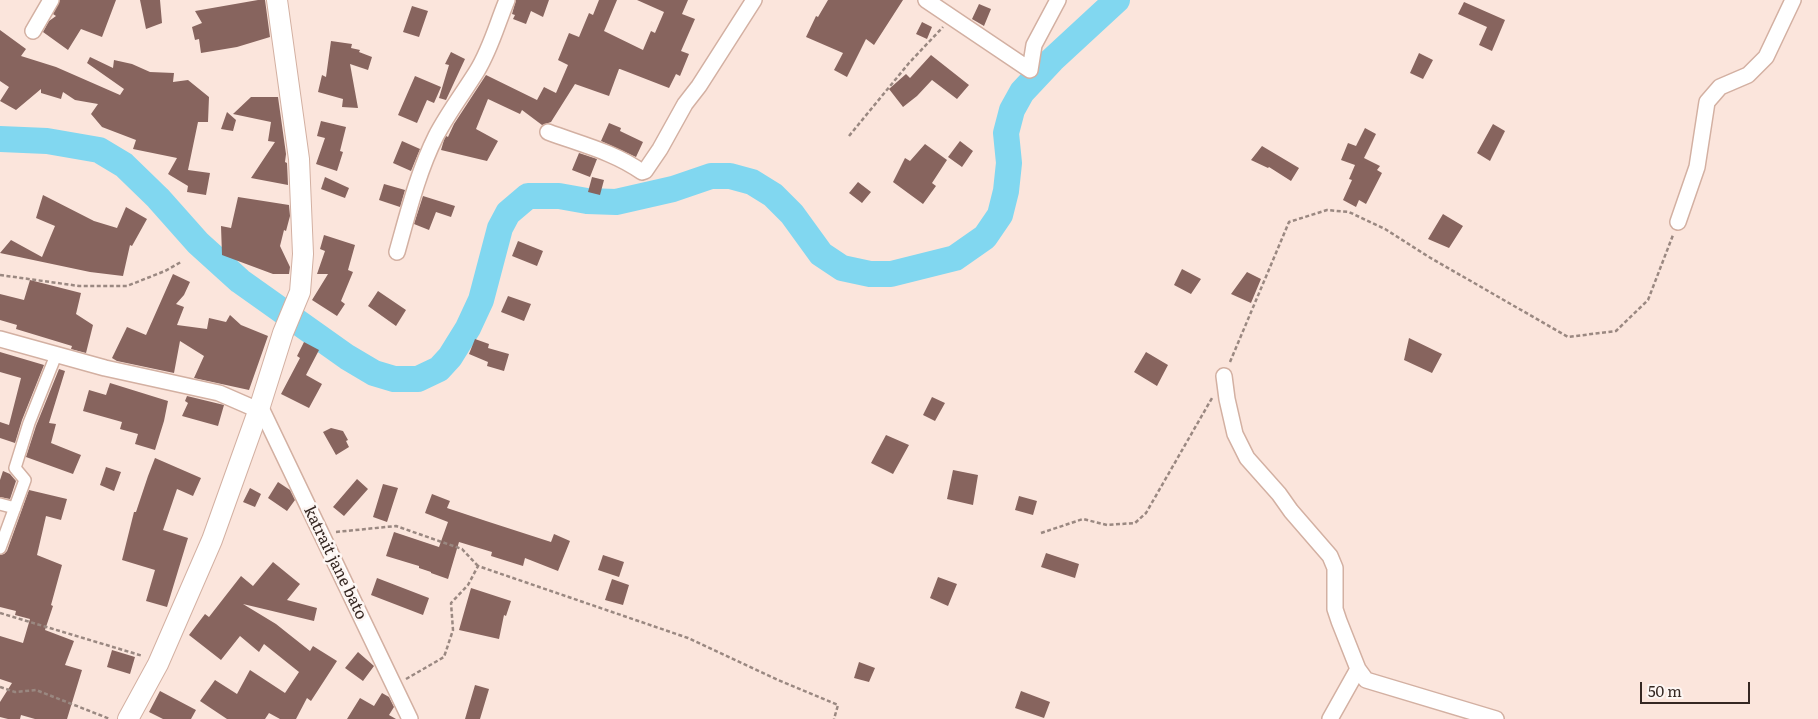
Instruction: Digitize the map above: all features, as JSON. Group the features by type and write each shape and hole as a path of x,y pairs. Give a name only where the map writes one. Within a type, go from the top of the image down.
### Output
{"street":[{"path":"33,31 51,0"},
{"path":"128,719 159,660 212,540 259,408 283,333 300,292 303,254 299,159 277,0"},
{"path":"396,252 418,182 436,136 485,55 507,0"},
{"path":"548,132 601,150 642,172 645,171 685,104 712,67 754,0"},
{"path":"926,0 1030,70 1034,45 1058,0"},
{"path":"1678,222 1697,167 1707,102 1720,88 1748,75 1766,57 1793,0"},
{"path":"0,339 105,368 219,393 259,408"},
{"path":"0,548 25,480 16,468 29,423 56,355"},
{"path":"1224,376 1235,434 1247,458 1280,494 1291,511 1330,556 1335,568 1335,609 1358,668 1366,680 1496,719"},
{"name":"katrait jane bato","path":"259,408 410,719"},
{"path":"0,504 15,508"},
{"path":"1330,719 1358,668"}],"path":[{"path":"849,136 908,63 952,17"},
{"path":"1041,533 1083,519 1107,525 1135,523 1146,513 1224,376 1288,222 1327,210 1348,212 1385,229 1429,257 1568,337 1616,332 1648,300 1678,222"},
{"path":"0,275 79,286 127,286 165,271 181,262"},
{"path":"321,534 396,526 462,549 478,566 688,638 778,680 838,705 834,719"},
{"path":"394,686 444,657 453,630 452,603 468,585 478,566"},
{"path":"0,613 159,660"},
{"path":"0,687 15,692 36,690 110,719"}],"building":[{"path":"60,0 116,0 102,37 81,29 68,50 43,32 49,21 56,16 53,14"},
{"path":"140,0 160,0 162,23 146,29"},
{"path":"265,0 270,37 237,47 201,53 199,39 195,40 192,27 202,23 195,11"},
{"path":"516,0 549,0 543,17 531,11 526,24 513,19 515,15 512,14"},
{"path":"599,0 617,0 604,31 643,50 651,31 655,33 664,12 637,0 688,0 682,14 695,19 681,51 689,54 680,76 676,74 669,88 619,69 609,96 575,84 551,122 542,125 522,110 520,114 488,99 476,129 498,141 487,161 441,150 446,136 448,137 454,124 486,75 537,100 544,87 556,93 568,65 558,60 569,33 579,37 589,13 593,15"},
{"path":"828,0 903,0 874,45 866,39 847,77 834,70 843,53 806,37 816,16 818,17"},
{"path":"1464,2 1505,20 1492,51 1479,45 1487,27 1458,14"},
{"path":"979,4 991,9 984,26 972,19"},
{"path":"412,6 428,11 419,37 403,32"},
{"path":"922,22 932,27 927,39 916,34"},
{"path":"0,30 26,49 21,56 56,67 120,95 124,89 87,63 90,57 113,68 114,60 132,64 150,72 174,73 173,82 188,80 209,97 208,122 198,122 188,170 210,173 206,195 187,192 188,186 168,174 177,158 133,149 136,140 102,127 91,114 98,104 75,100 63,92 61,99 41,93 41,89 16,110 0,101 9,87 0,81"},
{"path":"331,41 352,44 351,48 360,50 359,52 372,57 368,70 350,64 358,108 342,107 343,99 318,92 322,75 326,77"},
{"path":"451,52 465,59 446,100 439,98 449,65 445,64"},
{"path":"1419,53 1433,60 1423,79 1410,73"},
{"path":"931,55 969,85 957,99 932,80 903,107 889,89 906,74 910,78"},
{"path":"415,76 441,87 434,103 427,100 417,123 398,115"},
{"path":"251,97 278,97 286,154 285,162 287,163 288,185 251,178 275,142 268,141 271,122 233,114"},
{"path":"227,112 236,120 233,131 221,129"},
{"path":"321,121 346,127 340,151 343,152 337,171 316,164 325,138 317,136"},
{"path":"609,123 621,128 620,131 643,142 636,157 601,141"},
{"path":"1493,124 1505,131 1490,161 1477,153"},
{"path":"1365,128 1376,134 1364,158 1380,166 1377,170 1382,173 1366,204 1359,200 1356,207 1343,200 1352,180 1349,179 1355,165 1341,160 1348,143 1356,146"},
{"path":"402,141 420,149 411,171 393,163"},
{"path":"960,141 973,151 962,167 948,157"},
{"path":"925,144 947,160 932,183 936,186 923,204 893,182 905,158 910,161"},
{"path":"1262,146 1299,168 1291,181 1269,167 1251,160"},
{"path":"579,153 597,159 590,177 572,170"},
{"path":"325,177 349,188 345,198 321,189"},
{"path":"592,177 604,180 600,195 588,192"},
{"path":"858,182 871,192 862,203 849,193"},
{"path":"384,184 405,190 400,207 379,200"},
{"path":"43,195 94,221 117,228 126,207 147,219 132,246 130,245 123,276 90,272 0,253 11,240 42,257 55,226 36,218"},
{"path":"423,196 455,206 451,217 436,212 429,230 414,224"},
{"path":"238,197 289,205 290,216 280,246 290,267 289,274 273,274 222,255 221,226 231,228"},
{"path":"1443,214 1463,226 1449,248 1428,239"},
{"path":"324,235 355,245 348,270 353,272 341,301 345,304 337,316 312,300 328,274 317,274 325,251 320,249"},
{"path":"518,241 543,251 537,266 512,256"},
{"path":"1182,269 1201,279 1191,294 1174,285"},
{"path":"1247,272 1261,279 1251,303 1231,294"},
{"path":"173,274 190,282 184,295 176,304 184,307 177,325 207,329 209,318 226,322 230,315 241,325 268,336 249,390 194,378 204,356 180,341 174,373 117,361 112,358 127,327 146,335"},
{"path":"30,280 81,293 76,314 93,325 86,353 71,349 72,346 16,329 17,325 0,320 0,294 24,300"},
{"path":"378,291 406,310 396,326 368,306"},
{"path":"508,296 531,304 524,321 501,312"},
{"path":"1409,338 1442,354 1432,373 1404,360"},
{"path":"475,339 489,344 488,348 509,354 504,371 487,366 488,362 469,354"},
{"path":"304,342 319,350 306,375 322,384 309,408 281,394 300,358 297,356"},
{"path":"0,352 44,365 15,443 0,438 0,422 9,425 21,378 0,372"},
{"path":"1146,352 1168,365 1157,386 1134,372"},
{"path":"59,369 65,371 49,423 56,424 51,443 81,455 73,474 26,457 36,426"},
{"path":"110,383 168,401 155,450 135,444 138,434 120,429 122,422 83,411 89,390 106,395"},
{"path":"187,396 224,405 218,426 182,416 188,403 185,401"},
{"path":"932,397 945,403 935,421 923,415"},
{"path":"331,428 343,431 348,440 346,441 349,447 336,455 323,432"},
{"path":"886,435 909,445 893,474 871,463"},
{"path":"155,458 201,478 193,496 177,489 163,530 188,538 167,607 146,601 155,570 122,560 134,512 136,512"},
{"path":"106,467 121,472 114,491 100,485"},
{"path":"953,470 978,475 973,505 947,499"},
{"path":"3,471 10,474 16,481 10,499 0,497 0,480"},
{"path":"357,479 368,489 344,516 333,507"},
{"path":"278,482 290,490 295,500 287,511 268,498"},
{"path":"383,484 398,488 387,522 373,517"},
{"path":"250,488 261,494 255,507 243,502"},
{"path":"29,490 67,499 61,520 46,516 37,555 62,565 51,605 53,606 45,630 74,641 65,665 82,670 67,719 35,719 21,715 20,719 0,717 0,702 12,683 0,679 0,636 23,643 30,619 15,615 16,611 0,607 0,555 7,551"},
{"path":"432,494 450,501 447,508 551,542 554,534 570,541 558,571 525,558 523,566 491,556 492,552 459,542 448,579 419,568 419,566 386,556 394,532 439,547 448,522 425,513"},
{"path":"1019,496 1037,501 1033,515 1015,510"},
{"path":"1046,553 1079,564 1075,578 1041,567"},
{"path":"603,555 624,562 619,577 598,570"},
{"path":"273,562 300,584 287,600 317,608 314,621 243,604 276,624 310,651 313,646 337,661 311,701 307,698 296,719 280,719 269,713 265,719 227,719 200,701 215,680 237,694 250,670 285,693 299,672 264,644 259,652 240,636 221,660 189,635 205,614 209,617 241,576 253,586"},
{"path":"938,577 957,584 948,606 930,598"},
{"path":"377,578 429,598 423,615 371,595"},
{"path":"612,579 629,585 623,605 605,600"},
{"path":"471,588 511,601 506,616 504,615 499,639 459,630"},
{"path":"112,650 135,657 130,674 107,667"},
{"path":"358,652 374,666 363,681 345,668"},
{"path":"859,662 875,668 869,682 854,678"},
{"path":"475,685 489,689 480,719 465,719"},
{"path":"160,691 196,710 191,719 163,719 149,712"},
{"path":"1021,691 1050,702 1044,718 1015,708"},
{"path":"382,693 389,697 394,707 389,715 396,719 347,719 360,698 374,706"}],"waterway":[{"path":"0,139 47,141 99,150 124,165 158,198 198,243 240,281 347,357 374,373 394,379 418,379 439,369 450,357 468,328 481,300 500,228 508,213 528,196 559,196 587,201 616,202 673,189 711,176 730,176 752,182 773,195 792,214 821,254 842,268 870,274 891,274 955,258 985,237 1000,215 1006,191 1009,163 1006,133 1012,110 1022,92 1052,60 1117,0"}]}
